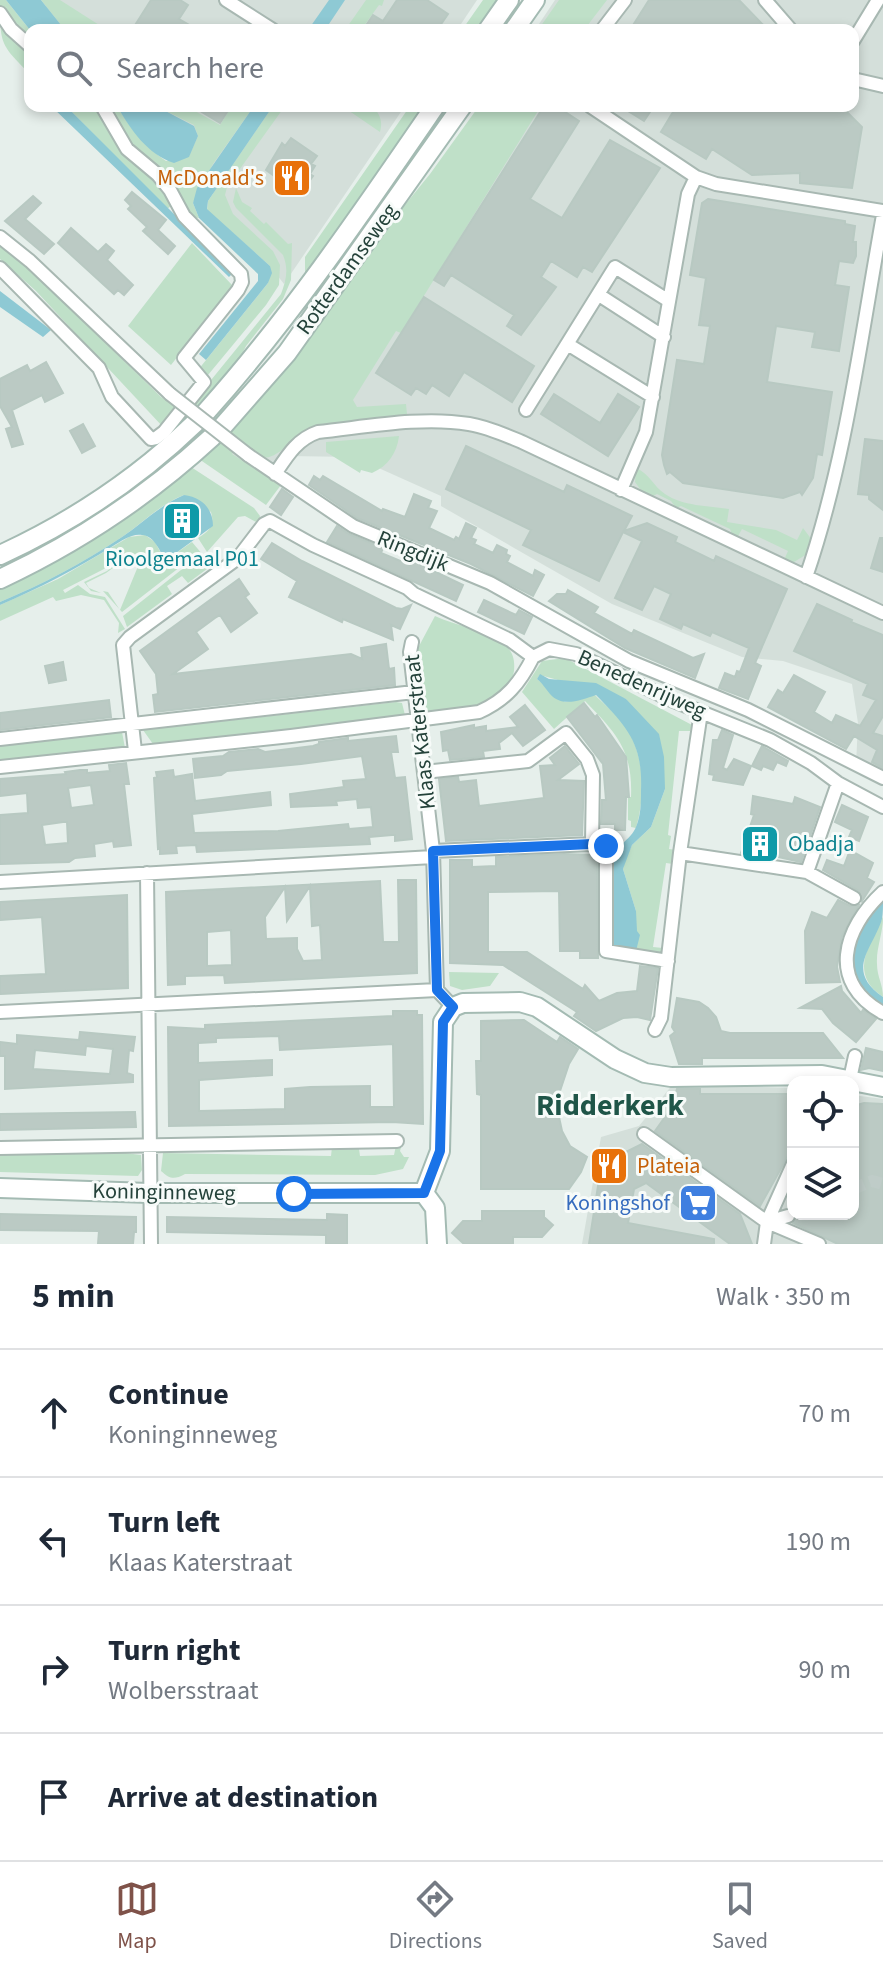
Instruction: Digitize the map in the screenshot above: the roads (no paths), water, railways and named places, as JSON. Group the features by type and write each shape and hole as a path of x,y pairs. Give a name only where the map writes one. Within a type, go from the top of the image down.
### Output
{"main road":[{"path":"492,24 509,0"},
{"path":"518,24 535,0"},
{"name":"Rotterdamseweg","path":"0,555 50,531 96,503 154,461 200,418 290,312 431,112"},
{"name":"Rotterdamseweg","path":"0,579 100,526 169,476 217,431 287,353 458,112"},
{"path":"437,1244 435,1208 424,1193 440,1151 443,1022 453,1007 475,1001 520,1002 537,1007 615,1059 645,1073 678,1077 829,1076"},
{"path":"859,1081 883,1087"},
{"name":"Koninginneweg","path":"0,1188 149,1193 424,1193"}],"street":[{"path":"607,24 625,0"},
{"path":"765,0 786,24"},
{"path":"859,31 878,0"},
{"path":"234,2 265,24"},
{"path":"0,13 24,41"},
{"path":"859,80 883,86"},
{"path":"0,268 99,368 112,397 153,439 164,432 204,382 184,362 184,358 238,290 242,282 241,274 184,216 158,175 127,149 105,112"},
{"path":"599,112 696,177 716,184 883,213 839,462 821,534 806,577"},
{"path":"621,490 646,432 688,194 696,177"},
{"name":"Ringdijk","path":"0,237 30,261 170,394 248,455 353,526 490,583 629,661 748,710 883,778"},
{"path":"526,410 615,267 669,301"},
{"path":"599,295 664,337"},
{"path":"569,345 653,397"},
{"path":"275,474 302,439 318,432 446,422 477,426 505,435 883,613"},
{"path":"0,767 479,712 506,697 533,657 510,640 313,545 270,521 264,524 238,558 123,645 135,751"},
{"name":"Klaas Katerstraat","path":"412,642 410,652 433,854 437,990"},
{"name":"Benedenrijweg","path":"533,657 549,649 576,654 770,740 883,807"},
{"path":"0,739 414,692"},
{"path":"657,1026 701,712"},
{"path":"424,772 528,761 566,733 587,759 593,775 592,844"},
{"path":"807,872 838,783"},
{"path":"0,882 592,844 606,846 606,951 668,958"},
{"path":"680,853 807,872 854,898"},
{"path":"147,873 151,1244"},
{"path":"883,892 869,907 854,934 846,954 845,967 859,994 883,1013"},
{"path":"0,1012 437,990 453,1007"},
{"path":"851,1076 855,1056"},
{"path":"644,1134 767,1222 819,1244"},
{"name":"Koninginneweg","path":"0,1148 397,1141"},
{"path":"764,1244 767,1222 787,1177"},
{"path":"767,1222 787,1216"}],"water":[{"path":"6,0 41,0 60,24 25,24"},
{"path":"329,0 345,0 329,24 312,24"},
{"path":"57,112 72,112 233,273 229,277"},
{"path":"121,112 167,112 194,126 198,136 189,157 174,163 156,154 134,132"},
{"path":"250,112 269,112 208,201 207,209 270,266 272,273 268,283 206,360 199,354 258,281 258,274 199,218 193,203 197,188"},
{"path":"0,291 51,330 43,337 0,307"},
{"path":"184,495 201,501 209,509 213,526 165,561 151,538 134,535 58,578 0,605 0,602 93,556","holes":["185,505 198,524 179,538 165,519"]},
{"path":"540,674 549,679 596,683 626,699 659,734 664,757 665,789 651,827 632,845 623,869 640,935 636,951 611,947 609,891 613,856 634,832 640,814 641,774 636,748 624,727 596,695 572,702 560,701 537,679"},
{"path":"883,900 882,919 863,968 871,987 883,997 883,1007 855,980 852,956 861,931"}],"tunnel":[{"path":"859,1186 872,1181 883,1184"}],"place":[{"name":"McDonald's","path":"292,178"},
{"name":"Rioolgemaal P01","path":"182,521"},
{"name":"Obadja","path":"760,844"},
{"name":"Plateia","path":"609,1166"},
{"name":"Koningshof","path":"698,1203"}],"district":[{"name":"Ridderkerk","path":"610,1105"}]}
